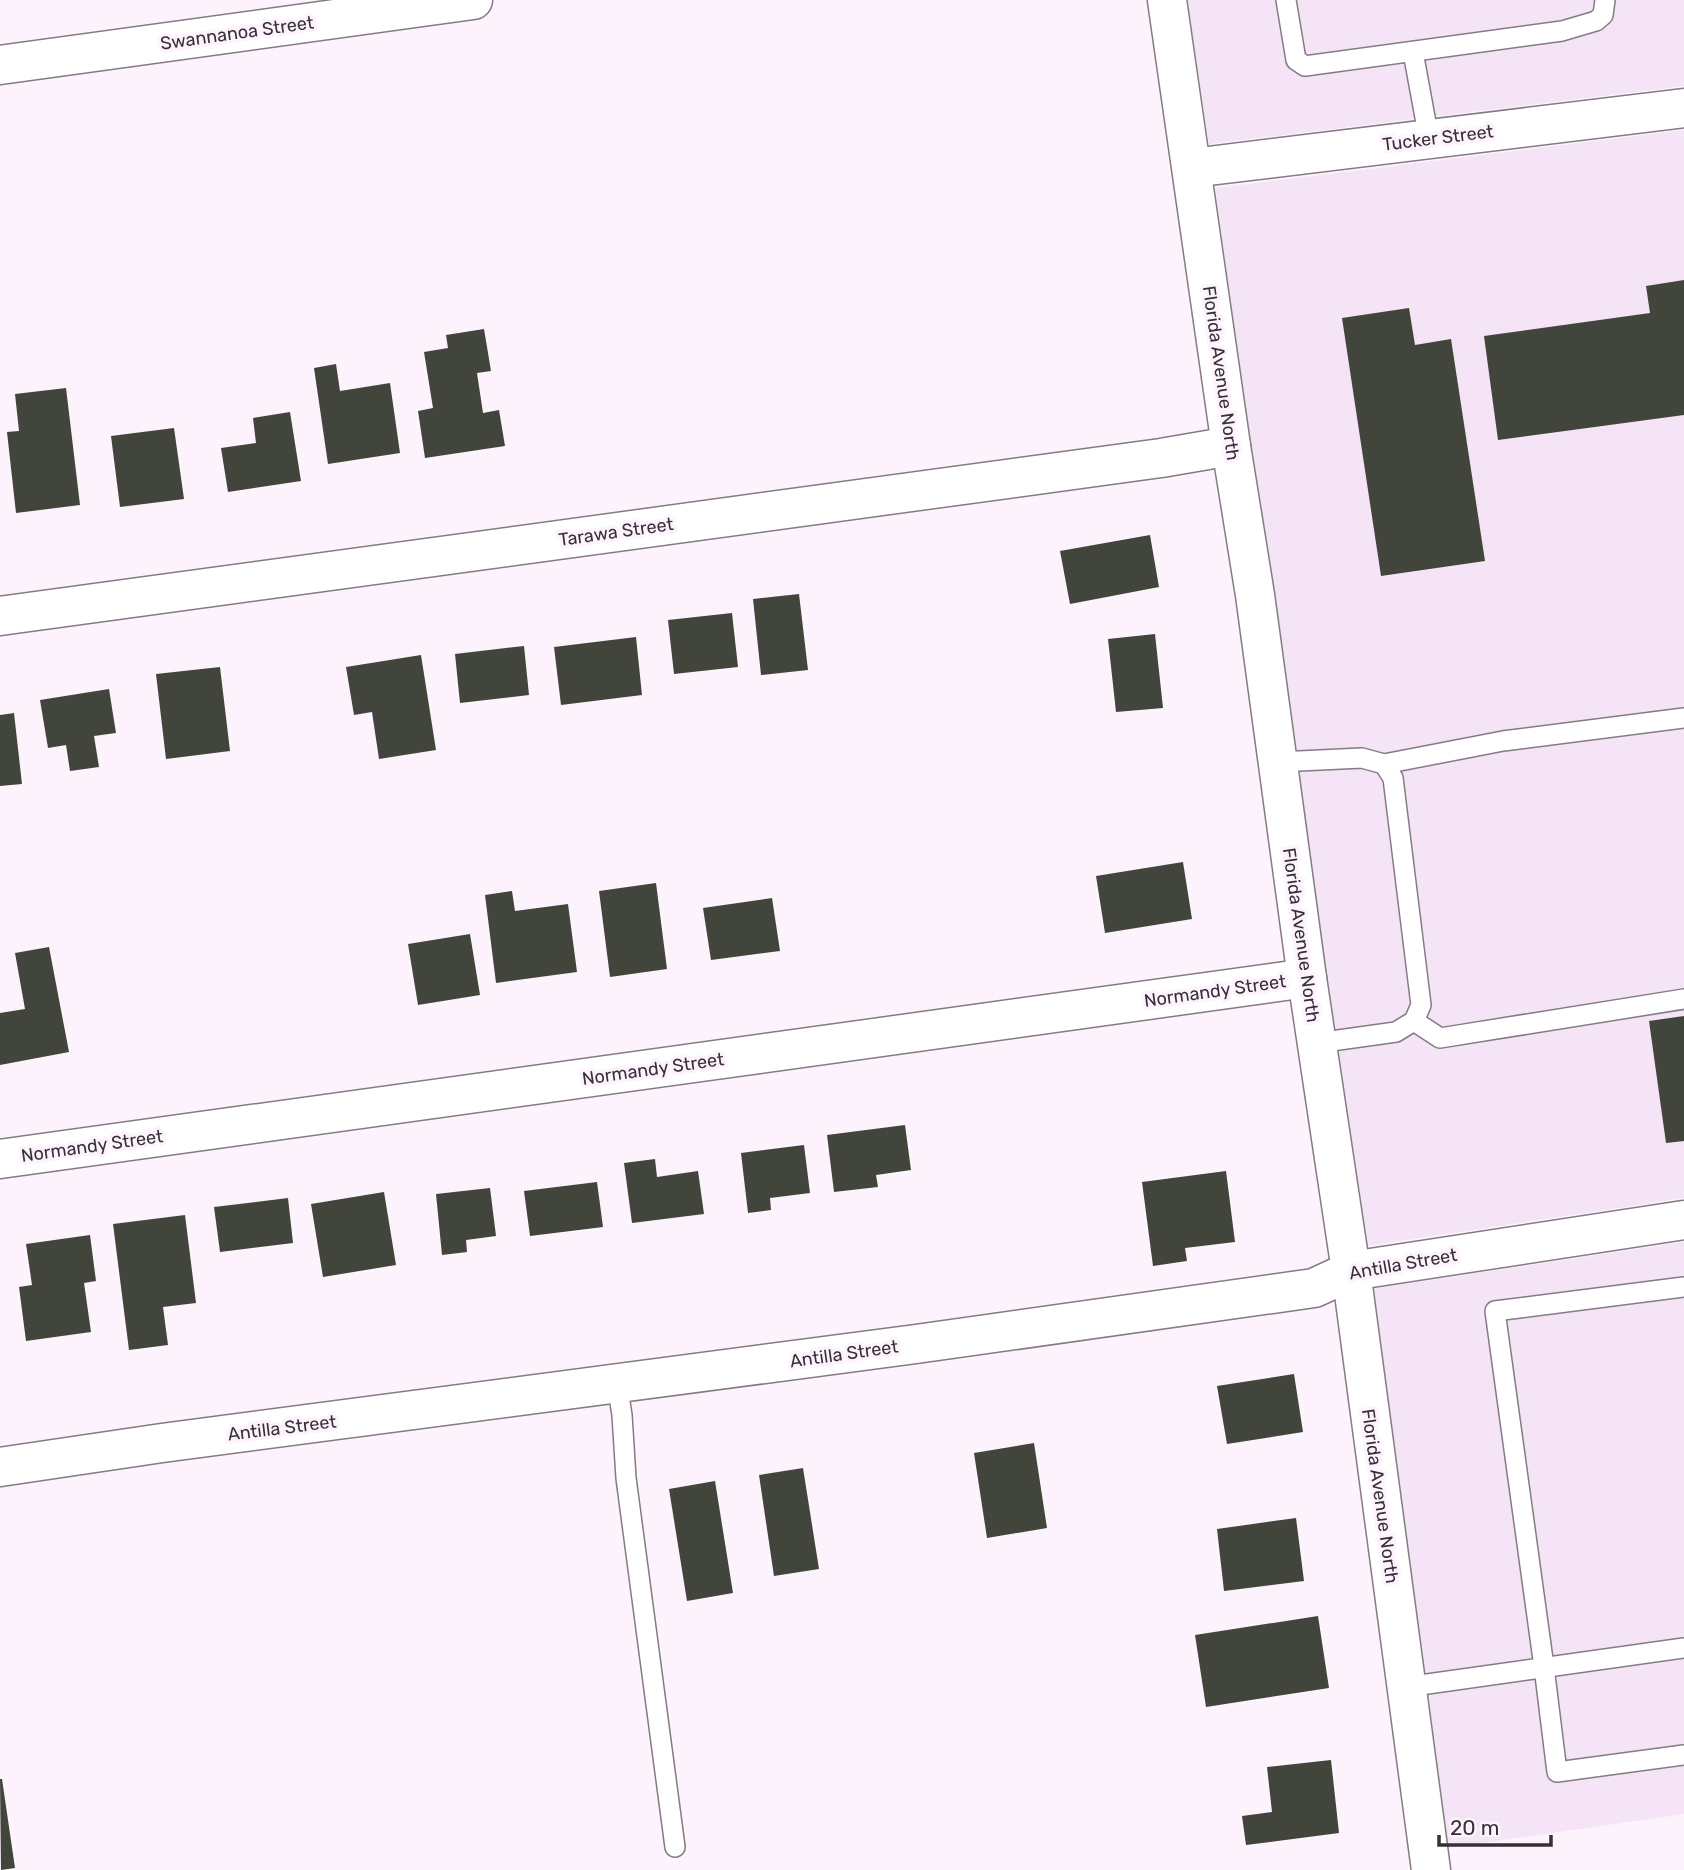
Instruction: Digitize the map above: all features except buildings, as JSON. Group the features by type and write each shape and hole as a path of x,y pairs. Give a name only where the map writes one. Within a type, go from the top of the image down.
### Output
{"street":[{"name":"Swannanoa Street","path":"0,65 473,0"},
{"name":"Florida Avenue North","path":"1167,0 1351,1271 1431,1870"},
{"name":"Tucker Street","path":"1192,168 1684,108"},
{"name":"Tarawa Street","path":"0,616 1119,464 1231,446"},
{"name":"Normandy Street","path":"0,1159 1307,978"},
{"name":"Antilla Street","path":"0,1466 1314,1288 1351,1271 1684,1220"}],"lane":[{"path":"1286,0 1296,60 1305,66 1562,31 1596,21 1603,15 1605,0"},
{"path":"1413,52 1429,139"},
{"path":"1278,762 1362,758 1384,764 1503,741 1684,718"},
{"path":"1317,1043 1396,1032 1415,1021 1420,1005 1392,778 1384,764"},
{"path":"1415,1021 1440,1038 1684,999"},
{"path":"1684,1287 1495,1311 1557,1772 1684,1755"},
{"path":"617,1384 626,1478 675,1847"},
{"path":"1406,1687 1684,1648"}],"shaded area":[{"path":"1187,0 1684,0 1684,86 1209,144"},
{"path":"1684,130 1684,1198 1367,1246 1215,188"},
{"path":"1684,1242 1684,1814 1448,1848 1372,1289"}]}
